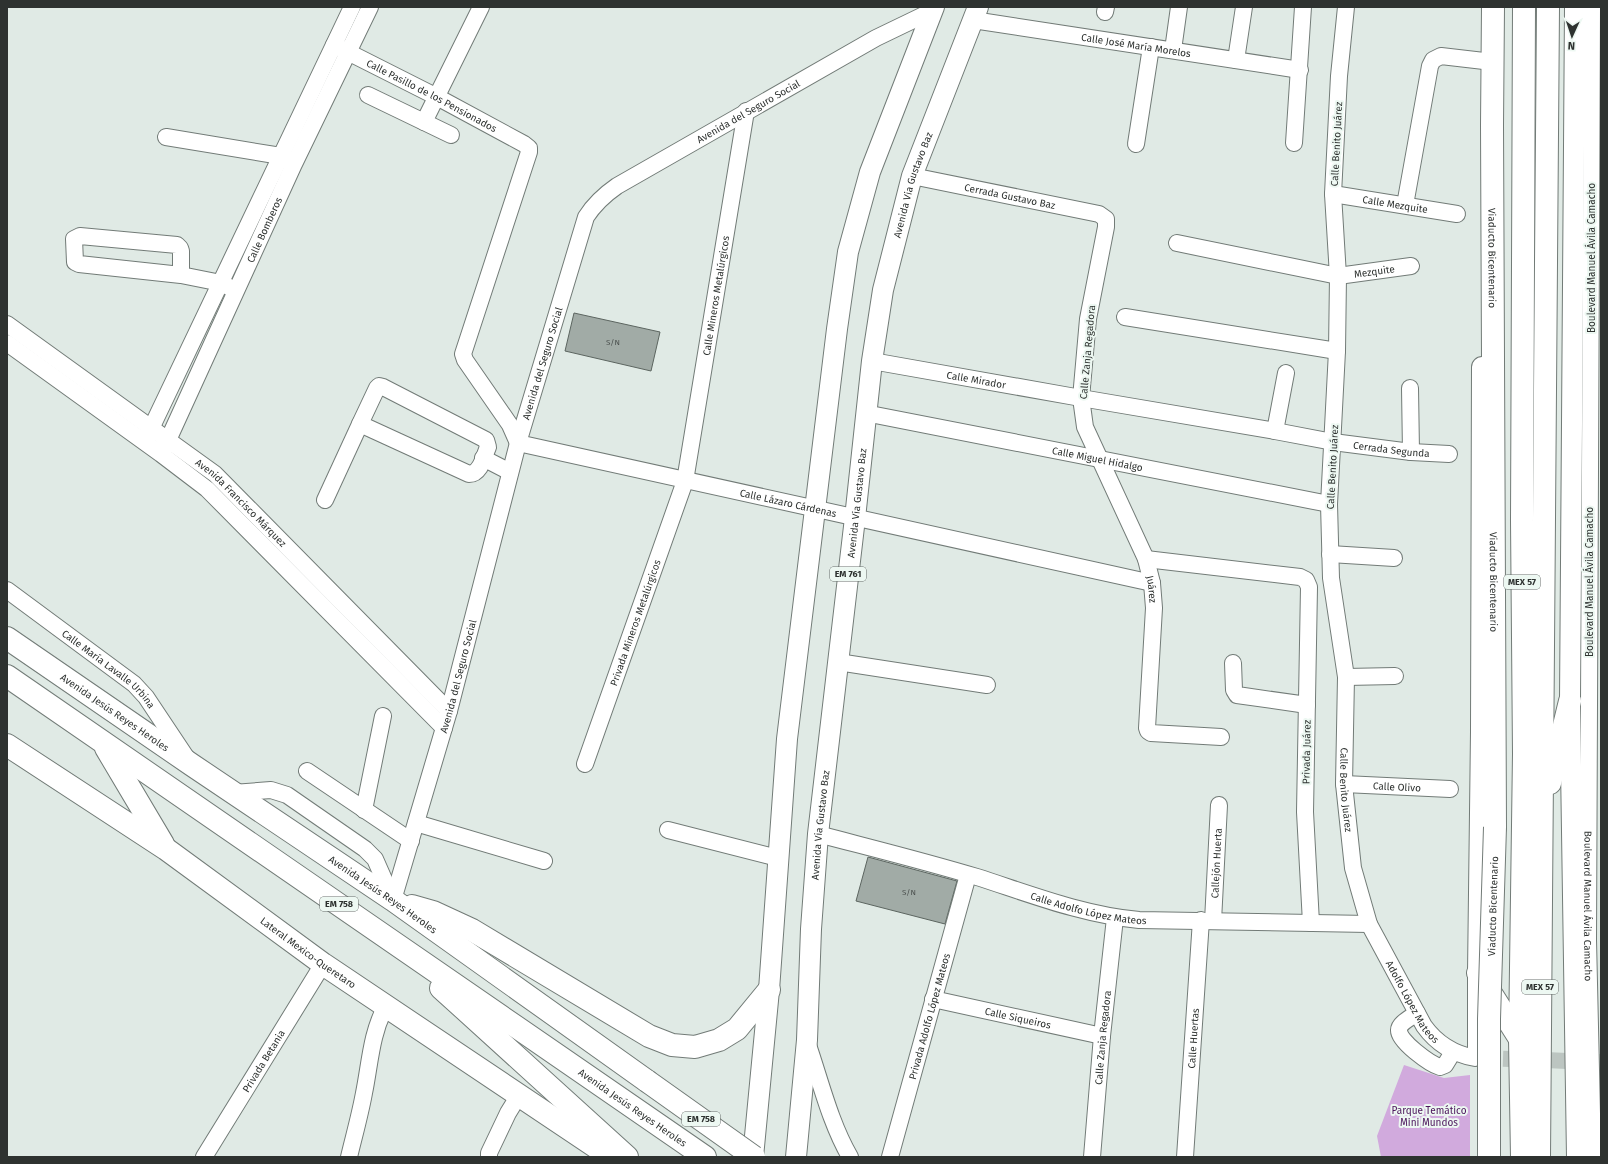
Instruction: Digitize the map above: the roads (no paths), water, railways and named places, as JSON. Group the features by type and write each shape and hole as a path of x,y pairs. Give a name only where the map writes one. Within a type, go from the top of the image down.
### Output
{"highway":[{"name":"Viaducto Bicentenario","path":"1488,1157 1489,1019 1495,827 1492,132 1493,7"},
{"name":"MEX 57","path":"1522,1157 1520,1039 1524,754 1522,497 1524,7"},
{"name":"MEX 57","path":"1539,1157 1548,7"},
{"name":"Avenida Jesús Reyes Heroles","path":"7,638 233,793 393,900 754,1157"},
{"name":"Avenida Jesús Reyes Heroles","path":"7,676 705,1157"},
{"path":"1541,817 1570,700"},
{"path":"103,742 166,849"},
{"name":"Lateral Mexico-Queretaro","path":"7,745 166,849 322,964 611,1157"},
{"path":"393,900 433,912 472,930 650,1036 672,1045 696,1047 719,1040 737,1029 769,990"},
{"path":"379,932 628,1157"},
{"path":"1478,973 1520,1039"}],"main road":[{"path":"1479,1157 1478,973 1482,724 1482,218 1485,7"},
{"name":"Boulevard Manuel Ávila Camacho","path":"1575,7 1570,700 1577,1157"},
{"path":"754,1157 769,990 787,739 837,328 848,252 870,172 933,9"},
{"name":"Avenida Via Gustavo Baz","path":"796,1157 807,1040 811,929 818,834 872,361 884,290 912,176 976,14"}],"street":[{"name":"Calle Bomberos","path":"341,48 352,7"},
{"name":"Calle Bomberos","path":"144,442 220,283 287,160 341,48 370,7"},
{"path":"424,122 481,7"},
{"path":"1173,50 1179,7"},
{"path":"1236,60 1244,7"},
{"path":"1294,143 1304,7"},
{"name":"Calle Benito Juárez","path":"1346,7 1339,76 1333,194 1338,276 1337,351 1329,504 1330,554 1331,578 1346,677 1344,784 1353,868 1369,924"},
{"name":"Boulevard Manuel Ávila Camacho","path":"1592,7 1596,242 1593,1157"},
{"name":"Avenida del Seguro Social","path":"393,900 449,711 518,443 584,224 594,205 604,195 618,186 746,111 876,38 933,9"},
{"name":"Calle José María Morelos","path":"976,14 1151,47 1300,70"},
{"path":"1136,144 1151,47"},
{"name":"Calle Pasillo de los Pensionados","path":"341,48 437,97 529,148 529,152 463,354 465,360 510,426 518,443"},
{"path":"1405,206 1430,66 1433,60 1442,56 1484,61"},
{"path":"368,95 451,135"},
{"name":"Calle Mineros Metalúrgicos","path":"685,481 746,111"},
{"path":"166,137 287,160"},
{"name":"Calle Bomberos","path":"162,454 237,290 287,160"},
{"name":"Cerrada Gustavo Baz","path":"912,176 1099,214 1106,220"},
{"name":"Calle Mezquite","path":"1333,194 1457,214"},
{"name":"Calle Zanja Regadora","path":"1099,458 1085,427 1081,398 1088,318 1106,227 1106,220"},
{"path":"182,275 181,251 177,245 80,236 74,239 74,259 75,262 79,264 182,275 220,283 237,290"},
{"path":"1177,243 1338,276"},
{"name":"Mezquite","path":"1338,276 1411,266"},
{"path":"1125,317 1337,351"},
{"name":"Avenida Francisco Márquez","path":"7,324 152,427 215,474 449,711"},
{"name":"Avenida Francisco Márquez","path":"7,343 162,454 207,489 444,728"},
{"name":"Calle Mirador","path":"872,361 1275,431"},
{"path":"1275,431 1286,373"},
{"path":"325,500 360,424 377,388 379,386 486,440 488,447 478,472 470,474 360,424"},
{"path":"1410,388 1411,452"},
{"name":"Calle Miguel Hidalgo","path":"865,413 1329,504"},
{"name":"Cerrada Segunda","path":"1275,431 1333,442 1411,452 1449,454"},
{"name":"Calle Lázaro Cárdenas","path":"518,443 1152,584"},
{"path":"483,458 510,472"},
{"name":"Juárez","path":"1099,458 1146,559 1152,584 1154,608 1148,731 1151,733 1221,737"},
{"name":"Privada Mineros Metalúrgicos","path":"585,764 685,481"},
{"path":"1330,554 1394,558"},
{"name":"Privada Juárez","path":"1146,559 1300,577 1306,580 1309,587 1305,812 1311,923"},
{"name":"Calle María Lavalle Urbina","path":"7,590 134,684 146,697 192,765"},
{"path":"838,662 987,684"},
{"path":"1234,663 1235,693 1237,695 1307,705"},
{"path":"1346,677 1395,676"},
{"path":"364,810 383,716"},
{"path":"307,771 411,841"},
{"name":"Calle Olivo","path":"1344,784 1450,789"},
{"path":"233,793 271,790 287,795 365,849 375,859 393,900"},
{"name":"Callejón Huerta","path":"1207,921 1219,805"},
{"path":"416,822 544,861"},
{"path":"668,830 778,858"},
{"name":"Calle Adolfo López Mateos","path":"818,834 968,875 1086,911 1115,918 1139,920 1369,924"},
{"name":"Privada Adolfo López Mateos","path":"890,1157 968,875"},
{"name":"Calle Zanja Regadora","path":"1092,1157 1102,1036 1115,918"},
{"name":"Calle Huertas","path":"1185,1157 1207,921"},
{"name":"Adolfo López Mateos","path":"1369,924 1424,1026 1436,1040 1453,1052 1475,1058"},
{"name":"Privada Betania","path":"204,1157 322,964"},
{"name":"Calle Siqueiros","path":"933,999 1102,1036"},
{"path":"349,1157 364,1094 373,1038 379,1019 386,1006"},
{"path":"1417,1013 1401,1025 1399,1030 1400,1034 1409,1046 1423,1058 1440,1067 1445,1064 1453,1052"},
{"path":"807,1040 830,1115 839,1137 850,1157"},
{"path":"489,1157 489,1153 519,1095"}],"tunnel":[{"path":"1479,1058 1601,1062"}],"park label":[{"name":"Parque Temático Mini Mundos","path":"1429,1116"}]}
